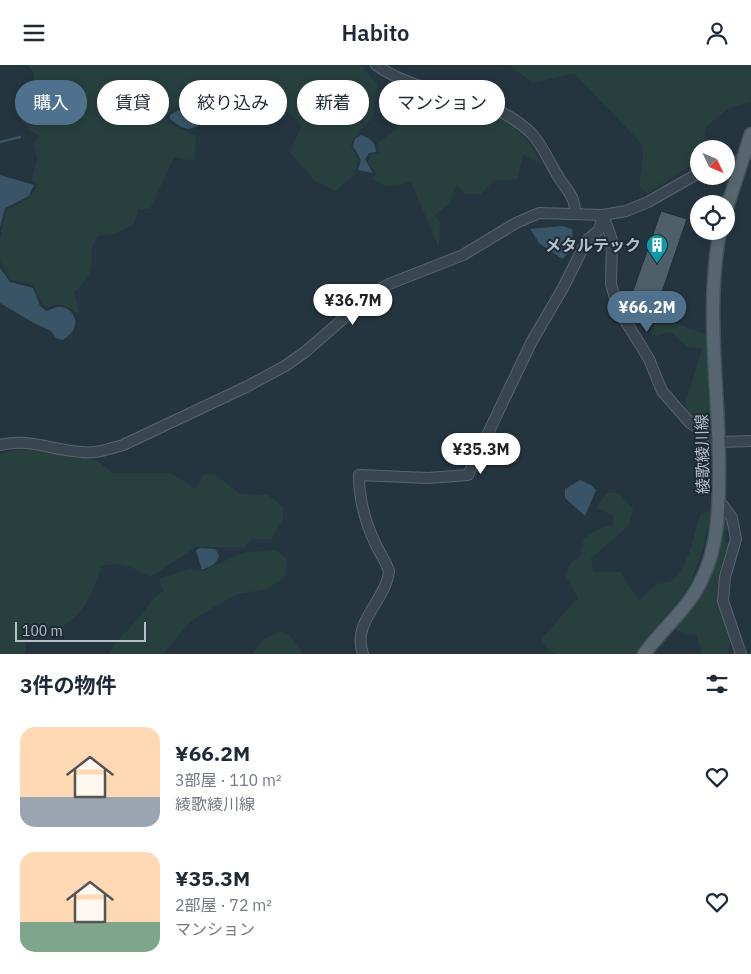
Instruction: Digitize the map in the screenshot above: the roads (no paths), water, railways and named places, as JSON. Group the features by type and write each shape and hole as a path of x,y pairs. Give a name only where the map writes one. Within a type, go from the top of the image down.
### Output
{"main road":[{"path":"731,195 742,162 749,150 751,134"},
{"name":"綾歌綾川線","path":"644,654 686,605 702,579 711,551 719,499 719,442 713,289 718,240"}],"street":[{"path":"376,65 406,82 488,105 515,120 533,135 540,144 575,202 576,213"},
{"path":"735,162 742,162"},
{"path":"0,445 25,441 81,452 108,450 123,445 246,387 285,366 305,352 374,292 389,284 463,255 516,223 539,213 603,215 635,208 690,178"},
{"path":"603,215 612,241 612,284 618,309 649,359 662,391 690,423 719,442 751,441"},
{"path":"363,654 361,649 362,625 385,587 389,571 376,546 363,507 359,475 428,478 468,475 532,341 563,288 587,239 599,230 603,215"},
{"path":"719,499 732,518 736,539 725,577 723,601 741,654"}],"water":[{"path":"178,110 179,125 198,125 189,129 181,127 170,119 170,115"},
{"path":"361,135 370,139 375,145 376,152 369,153 365,159 373,173 358,170 361,160 353,146 355,139"},
{"path":"0,175 34,185 29,196 5,208 0,227"},
{"path":"562,226 572,229 573,237 570,249 562,259 539,243 530,229"},
{"path":"0,268 10,282 33,288 40,306 46,311 62,307 71,312 75,321 70,334 63,340 56,338 51,331 0,303"},
{"path":"580,480 591,485 596,490 585,516 565,498 565,489"},
{"path":"200,548 215,549 219,555 215,563 202,570 196,550"}],"waterway":[{"path":"0,142 20,137"}],"place":[{"name":"メタルテック","path":"657,264"}]}
